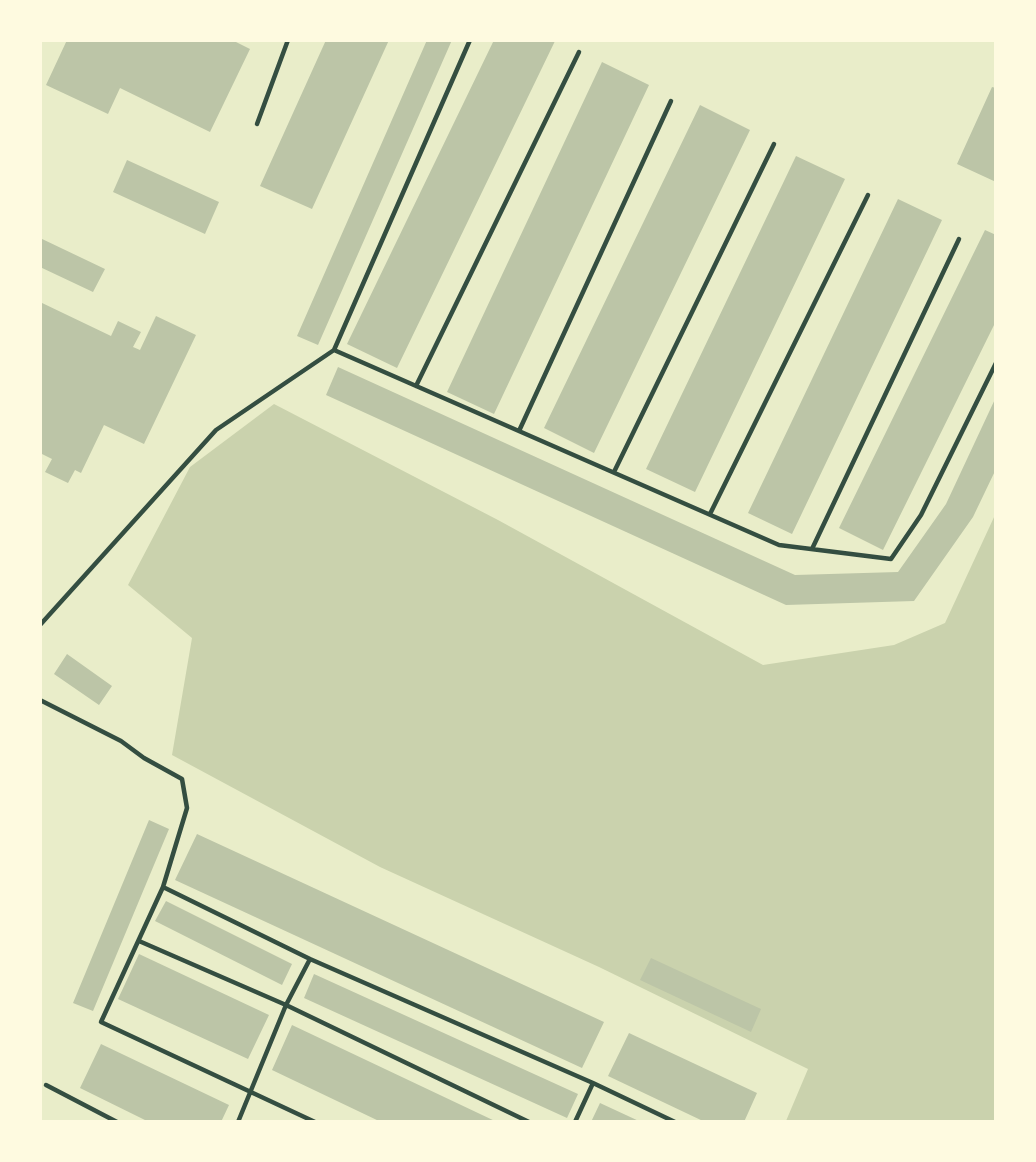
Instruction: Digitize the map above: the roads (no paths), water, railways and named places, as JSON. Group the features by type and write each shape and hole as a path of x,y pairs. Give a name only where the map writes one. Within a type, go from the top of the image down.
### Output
{"lane":[{"path":"257,124 288,40"},
{"path":"40,625 216,430 334,350 470,40"},
{"path":"416,386 579,52"},
{"path":"519,431 671,101"},
{"path":"614,472 774,144"},
{"path":"710,514 868,195"},
{"path":"812,549 959,239"},
{"path":"334,350 779,545 891,559 921,515 996,363"},
{"path":"40,700 121,741 144,758 182,779 187,808 163,887 101,1022 315,1122"},
{"path":"163,887 310,959 675,1122"},
{"path":"140,940 286,1005 529,1122"},
{"path":"238,1122 286,1005 310,959"},
{"path":"574,1122 592,1083"},
{"path":"46,1085 117,1122"}]}
